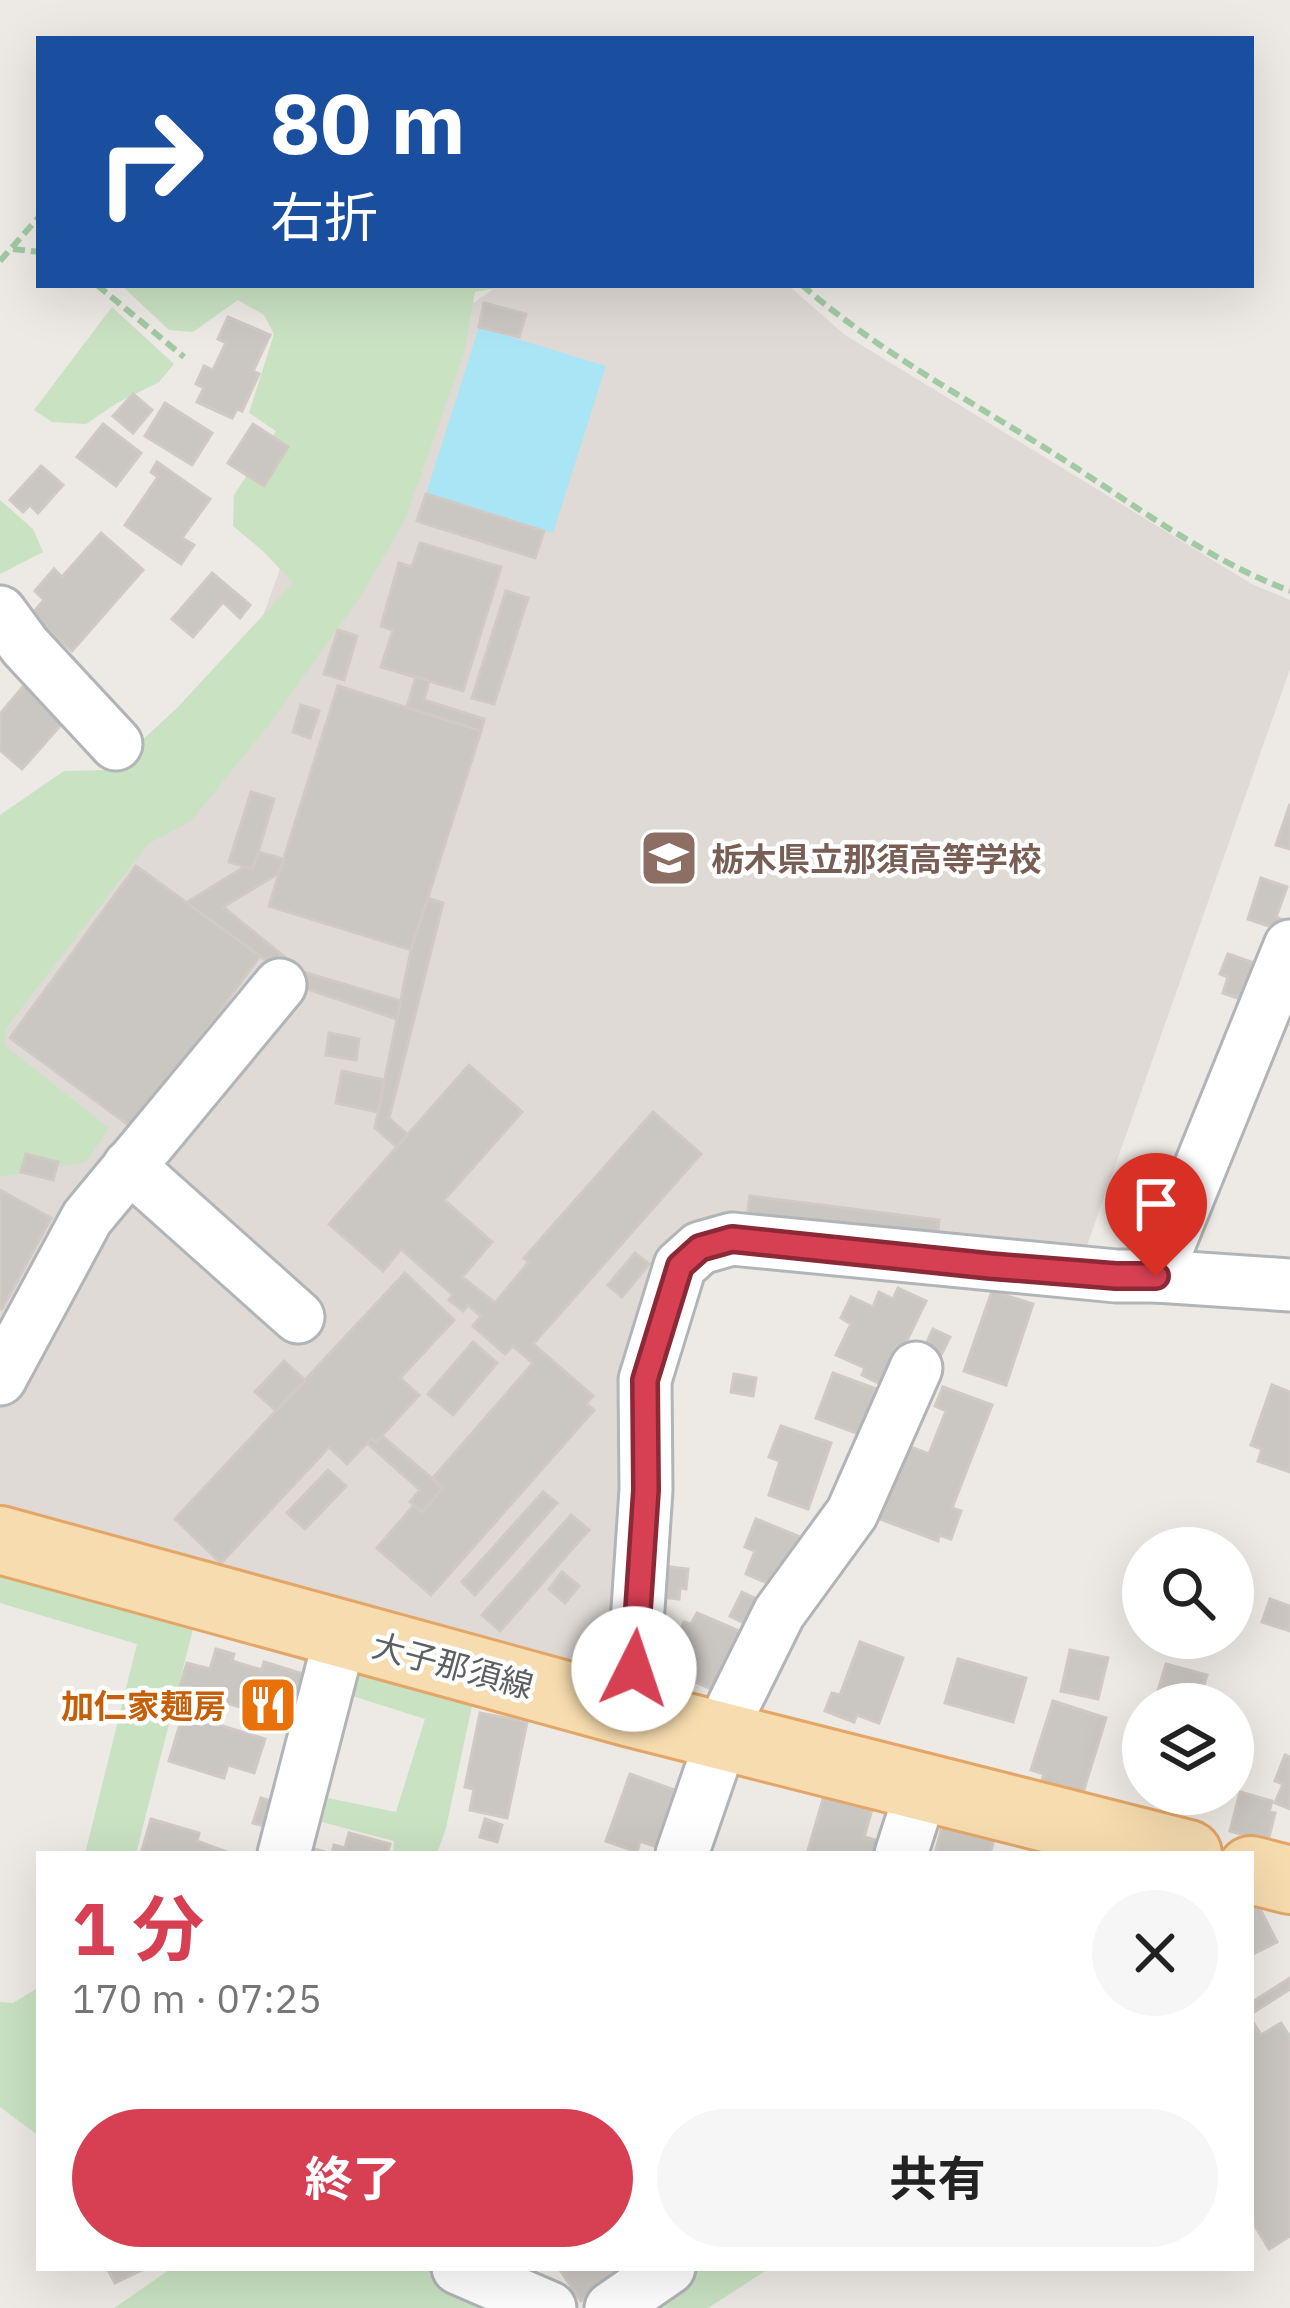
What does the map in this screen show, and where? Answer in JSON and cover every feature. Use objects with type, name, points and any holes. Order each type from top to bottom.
[{"type":"main road","name":"大子那須線","points":[[0,1540],[631,1713],[1176,1851]]},
{"type":"main road","points":[[1254,1871],[1290,1880]]},
{"type":"street","points":[[0,612],[25,646],[116,744]]},
{"type":"street","points":[[1156,1276],[1290,946]]},
{"type":"street","points":[[0,1379],[87,1218],[280,985]]},
{"type":"street","points":[[129,1166],[298,1317]]},
{"type":"street","points":[[631,1713],[646,1490],[645,1380],[680,1266],[700,1248],[732,1239],[990,1266],[1290,1285]]},
{"type":"street","points":[[683,1851],[733,1706],[779,1613],[852,1513],[916,1368]]},
{"type":"street","points":[[285,1851],[341,1634]]},
{"type":"street","points":[[902,1851],[923,1786]]},
{"type":"street","points":[[611,2308],[665,2271]]},
{"type":"street","points":[[482,2272],[550,2308]]},
{"type":"path","points":[[0,261],[36,220]]},
{"type":"path","points":[[11,248],[36,252]]},
{"type":"path","points":[[101,288],[184,357]]},
{"type":"path","points":[[806,288],[867,336],[1175,530],[1254,577],[1290,591]]},
{"type":"shaded area","name":"栃木県立那須高等学校","points":[[495,288],[791,288],[845,335],[1252,584],[1290,600],[1290,669],[1083,1257],[694,1227],[611,1674],[0,1509],[0,1008],[230,708],[343,394]]},
{"type":"green space","points":[[124,288],[497,288],[475,292],[464,353],[405,520],[360,597],[267,727],[191,821],[148,844],[7,1027],[4,1045],[109,1128],[86,1162],[0,1177],[0,815],[64,771],[110,770],[177,708],[293,583],[233,526],[234,495],[276,431],[249,413],[274,334],[264,315],[238,300],[193,332],[169,330]]},
{"type":"green space","points":[[112,307],[174,364],[159,382],[86,424],[52,422],[34,410]]},
{"type":"green space","points":[[0,500],[33,529],[43,552],[0,574]]},
{"type":"green space","points":[[0,1565],[195,1621],[137,1851],[86,1851],[137,1644],[0,1603]]},
{"type":"green space","points":[[349,1658],[474,1696],[438,1851],[393,1851],[394,1841],[322,1822],[328,1798],[396,1812],[425,1719],[337,1691]]},
{"type":"green space","points":[[36,1989],[36,2134],[0,2107],[0,2002],[13,2003]]},
{"type":"green space","points":[[168,2271],[437,2271],[528,2308],[114,2308]]},
{"type":"green space","points":[[677,2271],[765,2271],[708,2308],[620,2308]]},
{"type":"water","points":[[479,327],[606,366],[553,533],[426,494]]},
{"type":"building","points":[[484,303],[526,314],[519,337],[479,327]]},
{"type":"building","points":[[228,317],[270,335],[253,371],[259,374],[242,411],[237,409],[232,418],[197,402],[204,388],[196,384],[204,366],[213,370],[226,343],[218,339]]},
{"type":"building","points":[[133,394],[152,410],[133,433],[113,416]]},
{"type":"building","points":[[165,403],[212,433],[192,465],[145,436]]},
{"type":"building","points":[[103,424],[141,453],[116,486],[77,457]]},
{"type":"building","points":[[253,424],[288,447],[264,486],[228,463]]},
{"type":"building","points":[[157,462],[210,499],[182,538],[194,545],[181,564],[125,525],[158,477],[151,472]]},
{"type":"building","points":[[41,466],[63,485],[38,513],[30,505],[23,512],[10,500]]},
{"type":"building","points":[[426,494],[544,531],[535,558],[417,521]]},
{"type":"building","points":[[101,533],[143,570],[72,651],[31,615],[44,600],[35,591],[54,569],[62,577]]},
{"type":"building","points":[[420,543],[501,567],[463,691],[381,667],[393,630],[381,626],[399,563],[412,567]]},
{"type":"building","points":[[212,573],[250,605],[240,618],[223,602],[193,637],[172,619]]},
{"type":"building","points":[[506,591],[528,598],[494,704],[472,698]]},
{"type":"building","points":[[338,630],[357,636],[344,680],[324,674]]},
{"type":"building","points":[[416,677],[429,681],[424,700],[484,719],[481,731],[407,707]]},
{"type":"building","points":[[26,683],[67,718],[22,769],[0,750],[0,714]]},
{"type":"building","points":[[338,686],[481,731],[411,950],[269,906]]},
{"type":"building","points":[[301,705],[319,711],[310,738],[293,732]]},
{"type":"building","points":[[251,792],[274,799],[253,869],[229,862]]},
{"type":"building","points":[[1290,804],[1290,849],[1276,845]]},
{"type":"building","points":[[258,852],[284,859],[279,873],[223,907],[303,972],[401,1001],[397,1019],[295,985],[186,903],[244,867],[253,869]]},
{"type":"building","points":[[136,866],[260,956],[134,1129],[10,1038]]},
{"type":"building","points":[[1261,878],[1287,887],[1276,917],[1283,920],[1280,930],[1248,919]]},
{"type":"building","points":[[428,898],[443,903],[389,1118],[408,1135],[397,1147],[375,1128],[411,950]]},
{"type":"building","points":[[1228,954],[1260,965],[1252,1003],[1223,993],[1228,977],[1220,974]]},
{"type":"building","points":[[329,1033],[359,1039],[356,1060],[326,1055]]},
{"type":"building","points":[[469,1065],[522,1112],[444,1200],[492,1242],[462,1277],[495,1303],[529,1262],[524,1258],[653,1112],[701,1154],[533,1344],[593,1396],[586,1404],[594,1410],[431,1595],[377,1548],[414,1505],[422,1512],[443,1488],[432,1479],[533,1363],[513,1346],[505,1354],[473,1326],[481,1316],[468,1305],[463,1311],[449,1300],[453,1295],[401,1249],[383,1271],[329,1224]]},
{"type":"building","points":[[342,1071],[384,1080],[378,1112],[336,1103]]},
{"type":"building","points":[[26,1154],[58,1162],[53,1180],[21,1172]]},
{"type":"building","points":[[0,1190],[51,1218],[2,1309],[0,1308]]},
{"type":"building","points":[[750,1196],[939,1220],[937,1240],[747,1217]]},
{"type":"building","points":[[635,1253],[649,1264],[622,1297],[608,1285]]},
{"type":"building","points":[[405,1273],[454,1320],[400,1378],[419,1395],[376,1442],[371,1439],[347,1464],[329,1447],[221,1563],[175,1519]]},
{"type":"building","points":[[898,1288],[926,1301],[885,1386],[862,1375],[865,1368],[836,1355],[851,1324],[841,1318],[851,1297],[873,1307],[879,1292],[893,1299]]},
{"type":"building","points":[[992,1291],[1033,1304],[1006,1385],[964,1371]]},
{"type":"building","points":[[933,1329],[950,1337],[937,1363],[921,1355]]},
{"type":"building","points":[[473,1342],[497,1363],[453,1415],[428,1394]]},
{"type":"building","points":[[284,1361],[305,1380],[276,1411],[255,1392]]},
{"type":"building","points":[[833,1373],[876,1389],[859,1434],[816,1418]]},
{"type":"building","points":[[734,1374],[756,1378],[753,1396],[731,1392]]},
{"type":"building","points":[[1272,1385],[1290,1392],[1290,1472],[1258,1461],[1262,1449],[1251,1445]]},
{"type":"building","points":[[943,1387],[992,1405],[952,1508],[961,1511],[951,1539],[939,1535],[938,1541],[880,1519],[908,1446],[929,1454],[946,1411],[935,1406]]},
{"type":"building","points":[[781,1426],[831,1443],[808,1509],[769,1495],[780,1461],[769,1457]]},
{"type":"building","points":[[382,1436],[443,1488],[422,1512],[410,1502],[420,1490],[367,1443]]},
{"type":"building","points":[[328,1470],[346,1486],[305,1529],[287,1513]]},
{"type":"building","points":[[543,1492],[557,1503],[475,1595],[462,1582]]},
{"type":"building","points":[[571,1515],[589,1530],[500,1631],[482,1615]]},
{"type":"building","points":[[756,1519],[798,1536],[777,1587],[746,1574],[755,1551],[745,1547]]},
{"type":"building","points":[[662,1566],[688,1569],[686,1589],[680,1588],[679,1599],[659,1597]]},
{"type":"building","points":[[562,1572],[579,1586],[565,1603],[549,1589]]},
{"type":"building","points":[[742,1592],[769,1605],[756,1629],[730,1616]]},
{"type":"building","points":[[1270,1599],[1290,1606],[1290,1631],[1262,1622]]},
{"type":"building","points":[[697,1613],[751,1636],[725,1695],[677,1674],[685,1657],[670,1651],[684,1622],[691,1624]]},
{"type":"building","points":[[860,1642],[903,1658],[879,1723],[857,1715],[854,1722],[825,1711],[832,1693],[840,1695]]},
{"type":"building","name":"加仁家麺房","points":[[216,1649],[234,1654],[232,1661],[262,1670],[264,1662],[313,1677],[295,1734],[281,1730],[284,1720],[179,1689],[187,1663],[210,1669]]},
{"type":"building","points":[[1070,1650],[1108,1658],[1098,1699],[1061,1691]]},
{"type":"building","points":[[958,1659],[1026,1678],[1013,1722],[945,1703]]},
{"type":"building","points":[[1166,1664],[1207,1675],[1205,1683],[1160,1683]]},
{"type":"building","points":[[1053,1701],[1106,1718],[1081,1799],[1040,1786],[1044,1774],[1031,1770]]},
{"type":"building","points":[[480,1713],[527,1722],[507,1818],[470,1810],[474,1789],[465,1787]]},
{"type":"building","points":[[183,1714],[265,1739],[254,1773],[228,1765],[224,1778],[169,1761]]},
{"type":"building","points":[[1285,1755],[1290,1757],[1290,1809],[1275,1803],[1283,1784],[1275,1781]]},
{"type":"building","points":[[630,1774],[677,1791],[657,1847],[640,1841],[634,1851],[606,1841]]},
{"type":"building","points":[[825,1792],[873,1806],[864,1837],[887,1843],[885,1851],[808,1851]]},
{"type":"building","points":[[1254,1796],[1272,1801],[1269,1812],[1275,1813],[1268,1841],[1230,1831],[1234,1815],[1254,1815]]},
{"type":"building","points":[[261,1798],[280,1804],[272,1828],[253,1823]]},
{"type":"building","points":[[151,1819],[199,1833],[197,1841],[224,1851],[142,1851]]},
{"type":"building","points":[[485,1819],[502,1825],[497,1842],[480,1837]]},
{"type":"building","points":[[944,1819],[996,1831],[991,1851],[936,1851]]},
{"type":"building","points":[[349,1833],[390,1844],[388,1851],[333,1851],[334,1845],[345,1848]]},
{"type":"building","points":[[1257,1903],[1277,1942],[1254,1954]]},
{"type":"building","points":[[1290,1978],[1290,1989],[1254,2012],[1254,2001]]},
{"type":"building","points":[[1281,2023],[1290,2037],[1290,2236],[1269,2249],[1254,2224],[1254,2024],[1261,2035]]},
{"type":"building","points":[[109,2271],[140,2271],[115,2283]]},
{"type":"building","points":[[561,2271],[626,2271],[581,2301]]},
{"type":"place","name":"栃木県立那須高等学校","points":[[669,858]]},
{"type":"place","name":"加仁家麺房","points":[[268,1705]]},
{"type":"route","points":[[634,1669],[646,1490],[645,1380],[680,1266],[700,1248],[732,1239],[990,1266],[1156,1276]]}]
